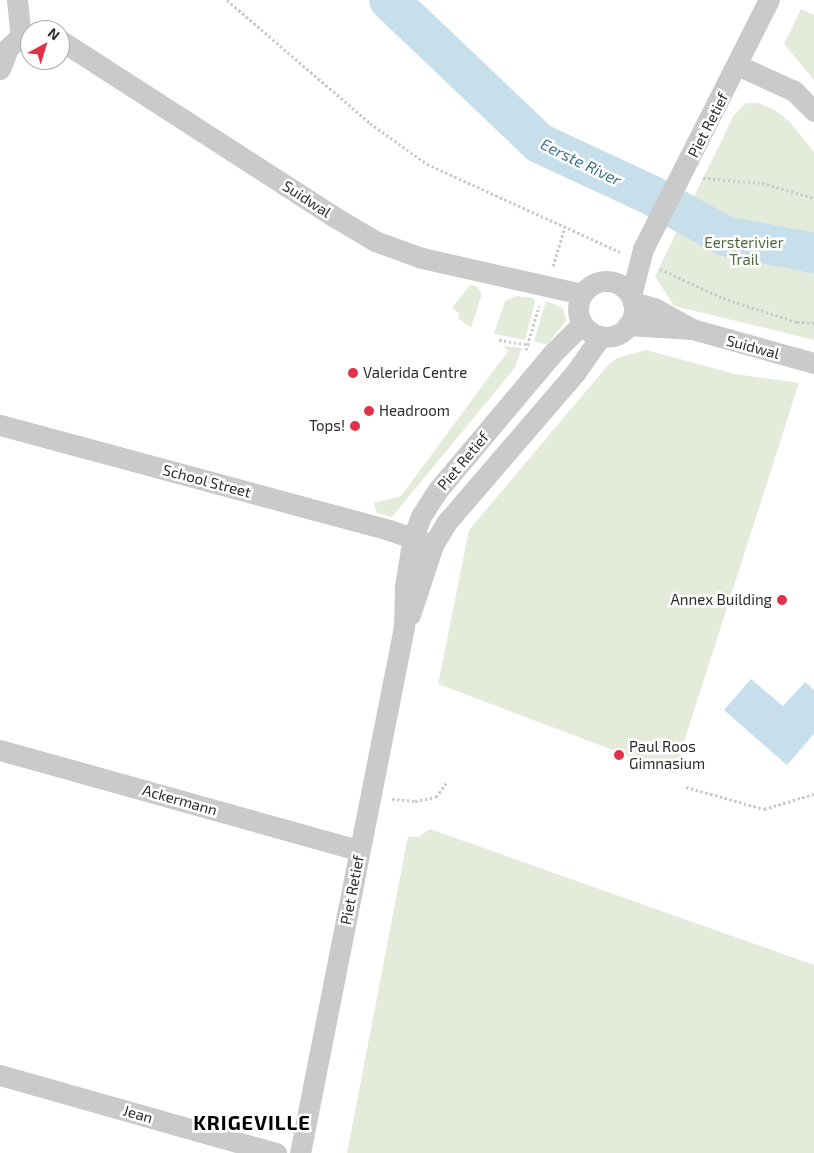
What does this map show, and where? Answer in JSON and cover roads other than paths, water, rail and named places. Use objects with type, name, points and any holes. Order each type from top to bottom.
[{"type":"street","points":[[0,69],[15,41],[17,0]]},
{"type":"street","name":"Piet Retief","points":[[609,281],[639,256],[688,178],[737,66],[769,0]]},
{"type":"street","name":"Suidwal","points":[[70,46],[332,216],[375,240],[422,258],[582,294]]},
{"type":"street","points":[[737,66],[794,91],[814,110]]},
{"type":"street","name":"Piet Retief","points":[[632,299],[639,256]]},
{"type":"street","points":[[609,281],[625,289],[632,299],[628,325],[617,334],[601,336],[582,324],[578,308],[582,294],[599,282],[609,281]]},
{"type":"street","name":"Suidwal","points":[[632,299],[654,308],[692,329]]},
{"type":"street","name":"Piet Retief","points":[[300,1153],[404,627],[405,586],[413,537],[424,510],[437,492],[552,354],[582,324]]},
{"type":"street","name":"Suidwal","points":[[628,325],[692,329],[814,363]]},
{"type":"street","name":"Piet Retief","points":[[404,627],[416,601],[433,545],[446,523],[575,374],[601,336]]},
{"type":"street","name":"School Street","points":[[0,425],[363,523],[413,537],[433,545]]},
{"type":"street","name":"Ackermann","points":[[0,750],[359,850]]},
{"type":"street","name":"Jean","points":[[0,1075],[276,1153]]},
{"type":"water","points":[[751,679],[783,706],[805,682],[814,690],[814,734],[787,765],[724,710]]},
{"type":"waterway","name":"Eerste River","points":[[389,0],[539,143],[651,195],[725,236],[814,253]]},
{"type":"place","name":"Valerida Centre","points":[[353,373]]},
{"type":"place","name":"Headroom","points":[[369,411]]},
{"type":"place","name":"Tops!","points":[[355,426]]},
{"type":"place","name":"Annex Building","points":[[782,600]]},
{"type":"place","name":"Paul Roos Gimnasium","points":[[619,755]]},
{"type":"district","name":"KRIGEVILLE","points":[[252,1122]]},
{"type":"park label","name":"Eersterivier Trail","points":[[744,250]]}]
